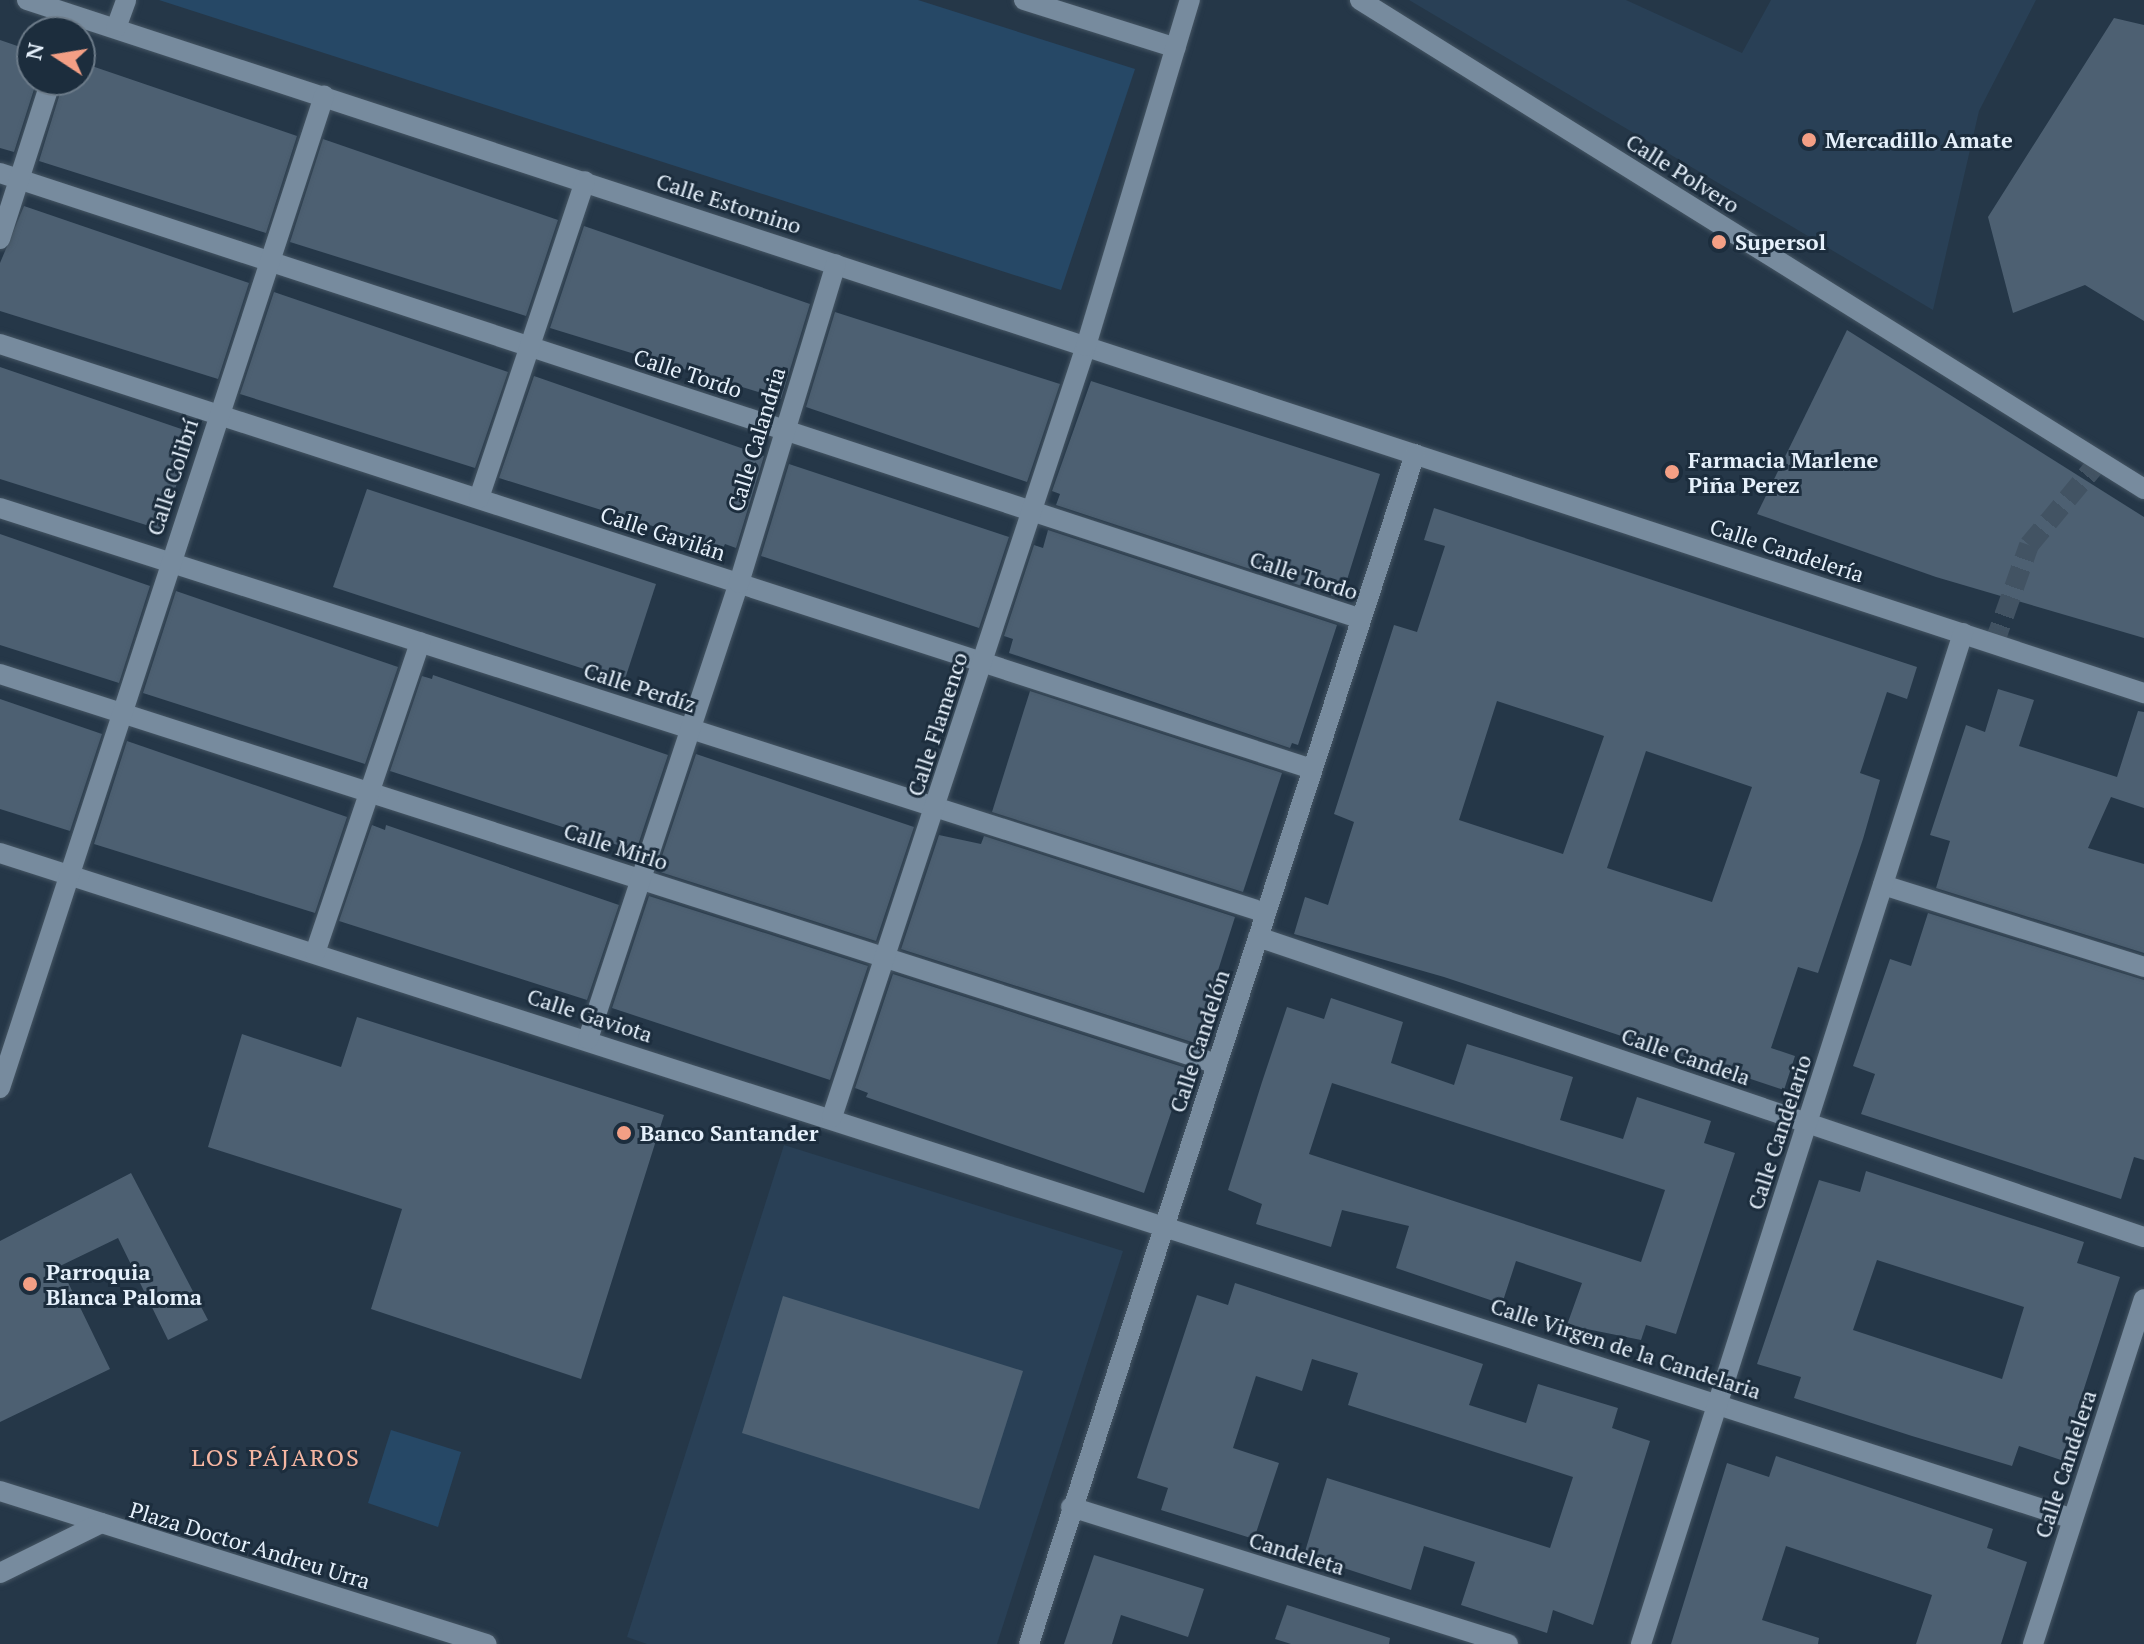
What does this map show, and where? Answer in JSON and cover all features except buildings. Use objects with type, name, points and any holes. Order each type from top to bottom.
[{"type":"street","name":"Calle Estornino","points":[[27,0],[58,16]]},
{"type":"street","points":[[116,28],[126,0]]},
{"type":"street","points":[[1024,0],[1176,48]]},
{"type":"street","name":"Calle Flamenco","points":[[832,1117],[1086,346],[1190,0]]},
{"type":"street","name":"Calle Polvero","points":[[1360,0],[2144,489]]},
{"type":"street","name":"Calle Estornino","points":[[96,25],[116,28],[1415,454]]},
{"type":"street","points":[[0,239],[10,176],[44,96]]},
{"type":"street","name":"Calle Colibrí","points":[[0,1088],[67,874],[324,96]]},
{"type":"street","name":"Calle Tordo","points":[[10,176],[1361,619]]},
{"type":"street","points":[[479,498],[585,181]]},
{"type":"street","name":"Calle Calandria","points":[[588,1039],[687,728],[739,583],[783,429],[836,264]]},
{"type":"street","name":"Calle Gavilán","points":[[0,344],[1312,769]]},
{"type":"street","name":"Calle Candelón","points":[[1029,1644],[1415,454]]},
{"type":"street","name":"Calle Candelería","points":[[1415,454],[2144,693]]},
{"type":"street","name":"Calle Perdíz","points":[[0,508],[1266,913]]},
{"type":"street","name":"Calle Candelario","points":[[1641,1644],[1963,633]]},
{"type":"street","points":[[315,953],[420,642]]},
{"type":"street","name":"Calle Mirlo","points":[[0,674],[1217,1064]]},
{"type":"street","name":"Calle Gaviota","points":[[0,853],[1165,1223]]},
{"type":"street","points":[[1883,885],[2144,967]]},
{"type":"street","name":"Calle Candela","points":[[1258,937],[2144,1237]]},
{"type":"street","name":"Calle Virgen de la Candelaria","points":[[1165,1223],[2073,1519]]},
{"type":"street","name":"Calle Candelera","points":[[2033,1644],[2144,1299]]},
{"type":"street","name":"Plaza Doctor Andreu Urra","points":[[0,1491],[486,1644]]},
{"type":"street","name":"Candeleta","points":[[1071,1507],[1508,1644]]},
{"type":"street","points":[[0,1573],[101,1523]]},
{"type":"shaded area","points":[[159,0],[918,0],[1135,69],[1061,290]]},
{"type":"shaded area","name":"Mercadillo Amate","points":[[1409,0],[1626,0],[1742,53],[1771,0],[2036,0],[1979,111],[1933,310]]},
{"type":"shaded area","points":[[784,1145],[1123,1251],[997,1644],[647,1644],[627,1637]]},
{"type":"shaded area","points":[[391,1430],[461,1452],[438,1527],[368,1503]]},
{"type":"tunnel","points":[[1994,644],[2029,545],[2099,461]]},
{"type":"place","name":"Mercadillo Amate","points":[[1809,140]]},
{"type":"place","name":"Supersol","points":[[1719,242]]},
{"type":"place","name":"Farmacia Marlene Piña Perez","points":[[1672,472]]},
{"type":"place","name":"Banco Santander","points":[[624,1133]]},
{"type":"place","name":"Parroquia Blanca Paloma","points":[[30,1284]]},
{"type":"district","name":"LOS PÁJAROS","points":[[276,1458]]}]
